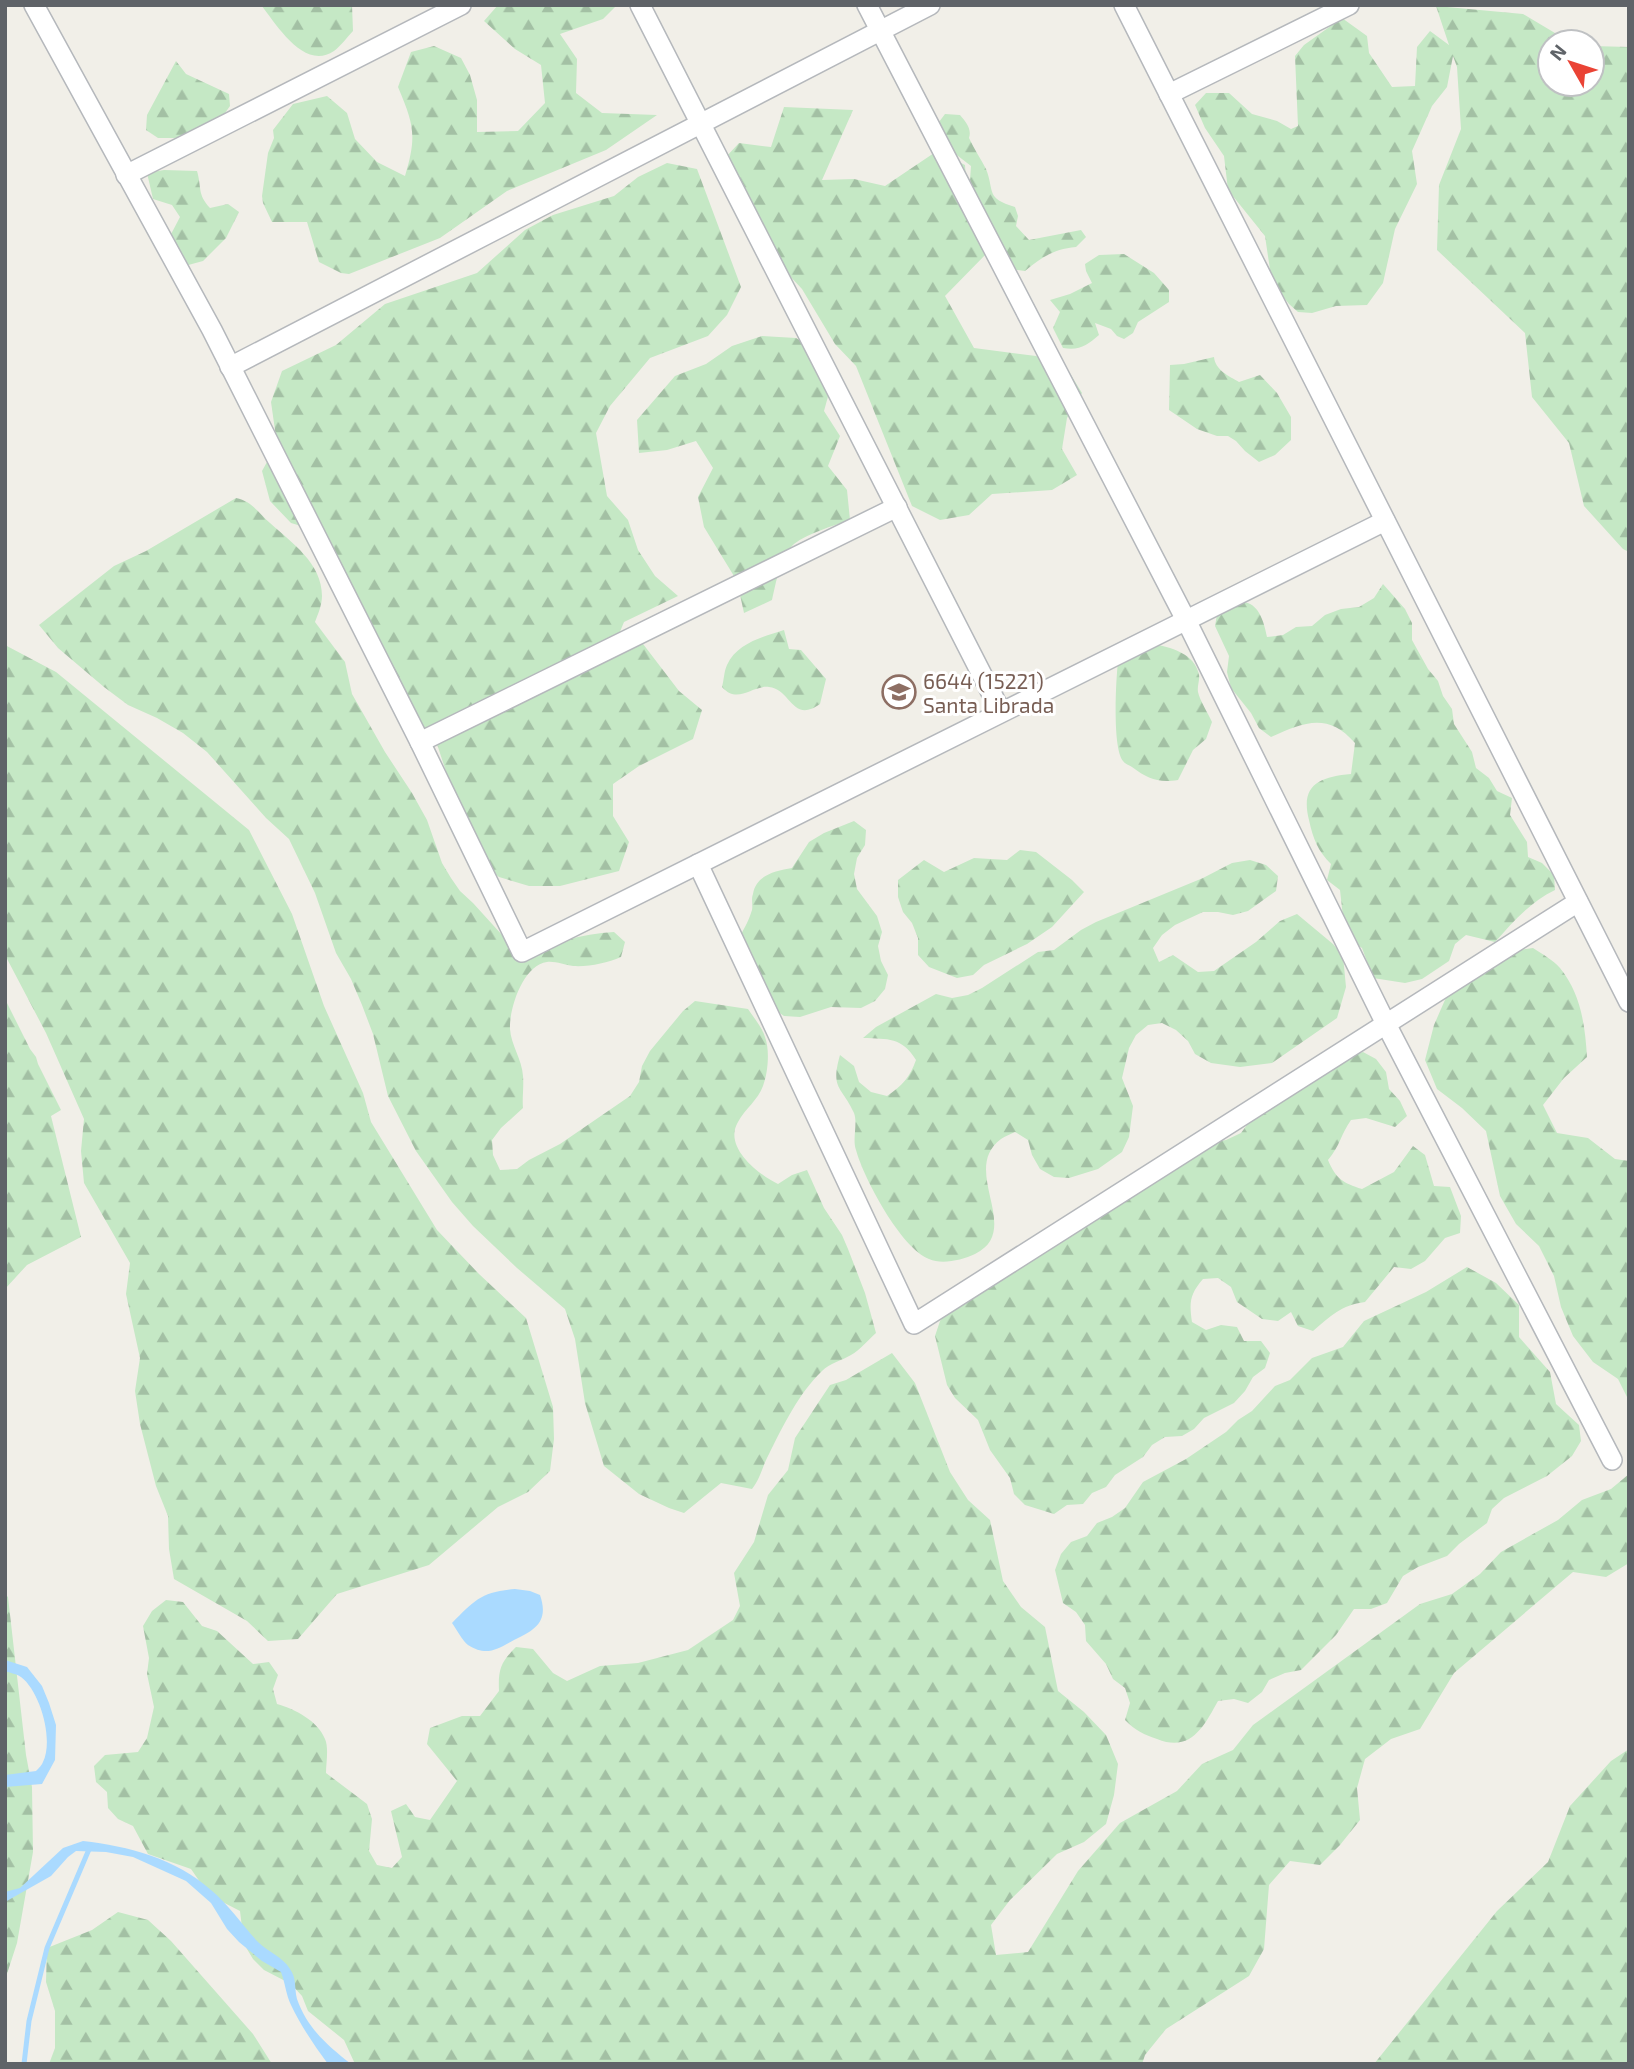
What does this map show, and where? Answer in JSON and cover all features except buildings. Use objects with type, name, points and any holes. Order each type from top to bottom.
[{"type":"street","points":[[34,5],[230,367],[420,742],[522,952],[1385,520]]},
{"type":"street","points":[[126,175],[461,5]]},
{"type":"street","points":[[640,5],[1002,712]]},
{"type":"street","points":[[867,5],[1186,620],[1386,1024],[1612,1460]]},
{"type":"street","points":[[230,367],[930,5]]},
{"type":"street","points":[[1124,5],[1629,1002]]},
{"type":"street","points":[[1169,94],[1349,5]]},
{"type":"street","points":[[420,742],[897,507]]},
{"type":"street","points":[[698,864],[914,1324],[1578,902]]},
{"type":"green space","points":[[261,5],[352,5],[353,31],[334,51],[323,56],[312,55],[292,43]]},
{"type":"green space","points":[[498,5],[617,5],[603,19],[560,34],[577,59],[576,93],[602,113],[657,115],[606,150],[507,191],[440,238],[349,274],[319,262],[307,222],[272,222],[262,196],[268,153],[274,138],[273,130],[293,104],[327,96],[347,113],[355,139],[377,162],[405,176],[412,131],[408,111],[398,87],[411,52],[434,46],[461,58],[470,75],[477,100],[477,132],[518,131],[545,103],[541,65],[515,49],[484,21]]},
{"type":"green space","points":[[1436,6],[1523,14],[1546,28],[1536,28],[1536,98],[1606,98],[1606,46],[1629,47],[1629,552],[1623,549],[1584,506],[1569,443],[1532,397],[1525,333],[1437,250],[1439,185],[1461,129],[1457,67],[1453,56],[1447,87],[1432,106],[1412,151],[1417,184],[1395,229],[1383,283],[1367,305],[1336,306],[1312,313],[1298,312],[1289,304],[1272,283],[1265,236],[1228,190],[1224,156],[1205,128],[1195,105],[1206,93],[1229,93],[1252,114],[1277,121],[1291,129],[1298,126],[1295,56],[1304,45],[1342,18],[1367,36],[1369,53],[1392,87],[1415,86],[1417,47],[1430,31],[1449,45]]},
{"type":"green space","points":[[176,61],[186,74],[229,94],[230,106],[215,127],[175,138],[158,138],[146,130],[147,115]]},
{"type":"green space","points":[[784,107],[853,110],[822,180],[854,179],[885,186],[937,151],[965,165],[967,196],[987,253],[945,296],[974,348],[1036,356],[1066,367],[1082,393],[1067,418],[1062,449],[1077,475],[1052,490],[992,494],[969,515],[940,520],[912,506],[856,366],[835,344],[802,289],[760,244],[725,158],[739,143],[771,147]]},
{"type":"green space","points":[[945,114],[960,115],[966,123],[970,132],[969,138],[986,169],[995,197],[1015,207],[1018,216],[1016,226],[1029,240],[1081,230],[1086,237],[1076,247],[1049,254],[1025,271],[1010,269],[970,180],[971,166],[949,149],[939,122]]},
{"type":"green space","points":[[667,163],[697,169],[741,287],[727,315],[708,336],[650,358],[610,406],[596,433],[607,496],[628,520],[638,550],[655,576],[678,596],[624,622],[612,651],[640,640],[679,691],[702,710],[693,739],[639,766],[613,784],[613,816],[629,842],[619,871],[560,886],[529,886],[499,877],[474,857],[436,741],[395,696],[338,587],[338,556],[321,532],[291,523],[270,501],[262,471],[277,444],[271,402],[282,371],[336,345],[385,304],[477,273],[525,230],[553,215],[614,196],[638,177]]},
{"type":"green space","points":[[164,170],[197,171],[201,195],[210,208],[228,204],[239,212],[226,238],[203,261],[181,267],[169,238],[180,217],[172,205],[153,199],[147,173]]},
{"type":"green space","points":[[1124,254],[1154,273],[1169,290],[1169,302],[1138,322],[1133,333],[1124,339],[1111,329],[1095,323],[1099,335],[1095,339],[1079,348],[1063,348],[1053,328],[1060,312],[1050,300],[1092,283],[1085,264],[1099,255]]},
{"type":"green space","points":[[762,336],[796,338],[822,353],[832,382],[824,411],[840,436],[828,466],[847,490],[850,520],[813,533],[794,544],[782,563],[772,600],[744,613],[737,581],[704,527],[698,497],[713,468],[696,441],[667,450],[639,453],[637,420],[675,376],[706,364],[732,346]]},
{"type":"green space","points":[[1214,357],[1220,369],[1239,382],[1260,375],[1277,393],[1291,417],[1291,440],[1275,455],[1259,462],[1228,436],[1217,436],[1197,429],[1169,410],[1170,365]]},
{"type":"green space","points":[[236,498],[251,505],[296,546],[317,573],[322,596],[315,622],[345,662],[352,694],[427,820],[442,863],[460,891],[521,956],[566,940],[602,933],[614,932],[625,942],[621,957],[616,959],[579,966],[547,962],[538,965],[524,979],[510,1021],[512,1041],[522,1070],[523,1108],[492,1140],[493,1155],[500,1170],[517,1169],[560,1144],[630,1096],[639,1082],[642,1066],[650,1051],[683,1011],[695,1001],[748,1009],[762,1030],[768,1055],[765,1081],[758,1096],[738,1122],[735,1141],[753,1167],[778,1184],[807,1170],[824,1208],[848,1249],[865,1293],[876,1333],[854,1353],[825,1368],[806,1389],[786,1421],[752,1489],[721,1483],[684,1513],[639,1494],[604,1466],[585,1403],[575,1339],[565,1309],[473,1226],[452,1202],[416,1151],[388,1096],[373,1034],[362,1005],[336,953],[315,893],[289,839],[266,818],[207,752],[183,733],[128,705],[104,687],[58,648],[39,625],[114,566],[146,551]]},
{"type":"green space","points":[[1383,584],[1405,609],[1412,623],[1412,640],[1452,709],[1454,724],[1472,752],[1476,768],[1489,778],[1497,791],[1512,798],[1510,815],[1527,842],[1528,857],[1542,863],[1554,875],[1555,890],[1530,906],[1495,942],[1466,935],[1455,944],[1449,961],[1422,979],[1405,983],[1373,978],[1362,948],[1350,940],[1344,926],[1340,890],[1327,880],[1331,864],[1317,844],[1309,820],[1307,798],[1310,791],[1321,781],[1351,774],[1355,743],[1345,733],[1325,724],[1305,724],[1271,737],[1259,728],[1231,688],[1227,672],[1229,656],[1215,626],[1218,609],[1229,604],[1246,602],[1257,610],[1267,637],[1283,635],[1296,627],[1312,626],[1325,615],[1341,609],[1359,607],[1374,598]]},
{"type":"green space","points":[[784,630],[789,649],[801,650],[826,679],[820,704],[803,710],[792,704],[782,693],[769,687],[734,694],[722,687],[727,665],[737,651],[751,642]]},
{"type":"green space","points":[[1152,644],[1181,652],[1197,667],[1199,696],[1212,722],[1206,739],[1193,750],[1178,780],[1165,781],[1143,775],[1123,761],[1117,742],[1118,661]]},
{"type":"green space","points":[[5,645],[56,672],[249,830],[292,914],[324,1006],[363,1093],[371,1122],[437,1230],[526,1318],[553,1407],[554,1439],[550,1471],[528,1492],[498,1507],[429,1565],[337,1594],[298,1639],[268,1641],[247,1621],[174,1579],[169,1549],[168,1516],[156,1486],[140,1424],[135,1391],[140,1358],[126,1294],[130,1263],[84,1183],[81,1151],[84,1119],[46,1033],[5,955]]},
{"type":"green space","points":[[854,821],[866,830],[865,845],[857,858],[854,874],[857,889],[877,916],[882,932],[878,946],[888,975],[885,989],[875,1001],[861,1008],[831,1007],[800,1017],[784,1016],[771,1007],[740,936],[752,910],[755,888],[767,875],[792,868],[809,842]]},
{"type":"green space","points":[[1020,850],[1036,852],[1084,892],[1052,927],[1027,944],[984,965],[973,975],[957,978],[929,967],[918,955],[918,938],[898,897],[898,880],[924,860],[944,872],[974,858],[1007,860]]},
{"type":"green space","points":[[1250,860],[1266,865],[1278,876],[1276,891],[1248,911],[1233,915],[1203,912],[1175,925],[1162,935],[1153,948],[1159,962],[1173,955],[1198,972],[1214,971],[1256,942],[1280,921],[1297,914],[1333,944],[1343,956],[1346,987],[1337,1018],[1272,1063],[1240,1067],[1211,1063],[1195,1054],[1188,1041],[1176,1030],[1162,1023],[1148,1025],[1136,1035],[1129,1048],[1122,1078],[1133,1106],[1129,1137],[1122,1152],[1098,1169],[1069,1178],[1054,1177],[1040,1169],[1028,1140],[1015,1132],[1006,1136],[990,1152],[986,1167],[994,1215],[994,1230],[988,1243],[975,1254],[952,1261],[934,1261],[918,1252],[885,1211],[860,1163],[855,1146],[854,1113],[837,1082],[840,1055],[854,1066],[859,1082],[871,1092],[887,1096],[905,1081],[916,1060],[900,1043],[887,1039],[863,1038],[876,1027],[936,994],[952,998],[968,995],[1038,952],[1054,950],[1096,922],[1203,878],[1232,863]]},
{"type":"green space","points":[[1533,948],[1557,965],[1573,988],[1583,1022],[1587,1057],[1564,1078],[1543,1105],[1557,1133],[1588,1138],[1615,1159],[1629,1161],[1629,1401],[1618,1379],[1593,1362],[1573,1336],[1561,1307],[1554,1276],[1539,1246],[1516,1224],[1500,1196],[1486,1131],[1437,1089],[1425,1060],[1434,1025],[1448,993],[1500,953]]},
{"type":"green space","points":[[5,999],[61,1110],[51,1116],[81,1237],[27,1265],[5,1289]]},
{"type":"green space","points":[[1363,1052],[1376,1059],[1386,1072],[1389,1089],[1400,1101],[1407,1116],[1395,1127],[1366,1118],[1351,1120],[1328,1160],[1334,1172],[1350,1185],[1362,1189],[1394,1172],[1413,1146],[1425,1155],[1434,1186],[1450,1187],[1461,1216],[1460,1233],[1445,1238],[1425,1261],[1411,1269],[1394,1267],[1365,1302],[1343,1309],[1313,1331],[1298,1326],[1291,1312],[1278,1321],[1262,1319],[1237,1302],[1231,1287],[1218,1278],[1203,1279],[1195,1289],[1192,1299],[1192,1322],[1206,1330],[1221,1325],[1237,1327],[1244,1341],[1261,1341],[1270,1353],[1265,1368],[1253,1377],[1234,1403],[1204,1418],[1194,1429],[1182,1436],[1165,1437],[1152,1445],[1143,1457],[1115,1475],[1106,1487],[1092,1493],[1083,1504],[1067,1505],[1054,1514],[1025,1505],[1014,1494],[1010,1478],[990,1450],[978,1420],[955,1398],[947,1385],[935,1336],[940,1321],[950,1307],[1193,1146],[1226,1140],[1241,1133],[1260,1107],[1272,1096],[1304,1089],[1331,1063]]},
{"type":"green space","points":[[1467,1267],[1496,1283],[1519,1305],[1519,1337],[1550,1372],[1556,1404],[1579,1425],[1581,1441],[1572,1456],[1547,1476],[1504,1498],[1492,1509],[1487,1523],[1447,1556],[1403,1576],[1387,1603],[1371,1609],[1354,1609],[1336,1635],[1301,1670],[1269,1680],[1262,1692],[1248,1703],[1234,1699],[1218,1701],[1202,1728],[1188,1740],[1169,1742],[1136,1730],[1125,1720],[1130,1703],[1125,1688],[1113,1679],[1106,1664],[1086,1641],[1085,1625],[1076,1612],[1063,1603],[1055,1570],[1061,1554],[1071,1542],[1087,1536],[1097,1523],[1125,1508],[1143,1482],[1186,1459],[1226,1432],[1252,1411],[1275,1386],[1290,1380],[1312,1358],[1343,1347],[1364,1321],[1426,1292]]},
{"type":"green space","points":[[892,1353],[915,1383],[950,1472],[968,1500],[990,1520],[1003,1581],[1021,1607],[1045,1627],[1058,1691],[1106,1735],[1118,1764],[1114,1795],[1106,1824],[1084,1842],[1057,1854],[1010,1900],[991,1925],[996,1955],[1028,1952],[1078,1871],[1120,1823],[1177,1791],[1202,1764],[1233,1750],[1253,1725],[1420,1604],[1452,1594],[1480,1574],[1501,1552],[1558,1520],[1582,1500],[1611,1489],[1629,1474],[1629,1563],[1606,1577],[1573,1572],[1454,1673],[1420,1729],[1391,1739],[1365,1759],[1357,1788],[1360,1820],[1320,1865],[1290,1861],[1269,1885],[1264,1949],[1249,1976],[1166,2029],[1145,2055],[1142,2064],[355,2064],[344,2040],[308,2011],[302,1996],[291,1984],[264,1970],[253,1959],[244,1944],[240,1911],[209,1895],[191,1869],[148,1854],[133,1826],[118,1819],[108,1808],[107,1792],[96,1782],[94,1766],[105,1755],[138,1752],[147,1738],[154,1707],[147,1674],[149,1658],[143,1626],[152,1611],[166,1600],[183,1602],[202,1626],[217,1631],[253,1664],[269,1662],[278,1675],[273,1689],[277,1704],[305,1717],[322,1733],[327,1747],[326,1773],[367,1804],[372,1819],[369,1851],[377,1865],[392,1868],[402,1857],[391,1811],[406,1804],[415,1817],[430,1820],[457,1781],[427,1744],[430,1728],[462,1716],[480,1716],[499,1691],[502,1666],[516,1647],[533,1649],[553,1673],[567,1681],[600,1666],[638,1663],[688,1650],[733,1620],[740,1606],[734,1573],[754,1542],[768,1495],[788,1470],[795,1438],[830,1385],[846,1380]]},
{"type":"green space","points":[[5,1594],[8,1597],[32,1787],[33,1852],[17,1943],[5,1980]]},
{"type":"green space","points":[[1629,1749],[1629,2064],[1374,2064],[1497,1911],[1548,1862],[1570,1806],[1611,1761]]},
{"type":"green space","points":[[118,1912],[148,1920],[171,1941],[253,2034],[272,2064],[49,2064],[55,2048],[55,2011],[46,1982],[47,1948],[92,1930]]},
{"type":"water","points":[[515,1589],[540,1595],[543,1612],[539,1624],[529,1632],[492,1650],[481,1651],[468,1645],[452,1623],[479,1598],[494,1592]]},
{"type":"water","points":[[5,1660],[27,1667],[42,1686],[56,1725],[55,1760],[42,1784],[5,1787],[5,1775],[36,1771],[39,1768],[46,1753],[47,1741],[43,1717],[34,1693],[21,1677],[5,1671]]},
{"type":"water","points":[[83,1841],[117,1846],[151,1856],[198,1879],[230,1909],[258,1942],[287,1965],[294,1976],[297,1999],[306,2019],[326,2043],[351,2064],[328,2064],[295,2013],[281,1972],[239,1942],[227,1929],[211,1903],[186,1881],[133,1857],[106,1852],[76,1851],[51,1876],[5,1902],[5,1892],[20,1888],[63,1848]]},
{"type":"waterway","points":[[24,2064],[29,2021],[47,1948],[90,1847]]},
{"type":"place","name":"6644 (15221) Santa Librada","points":[[899,692]]}]
